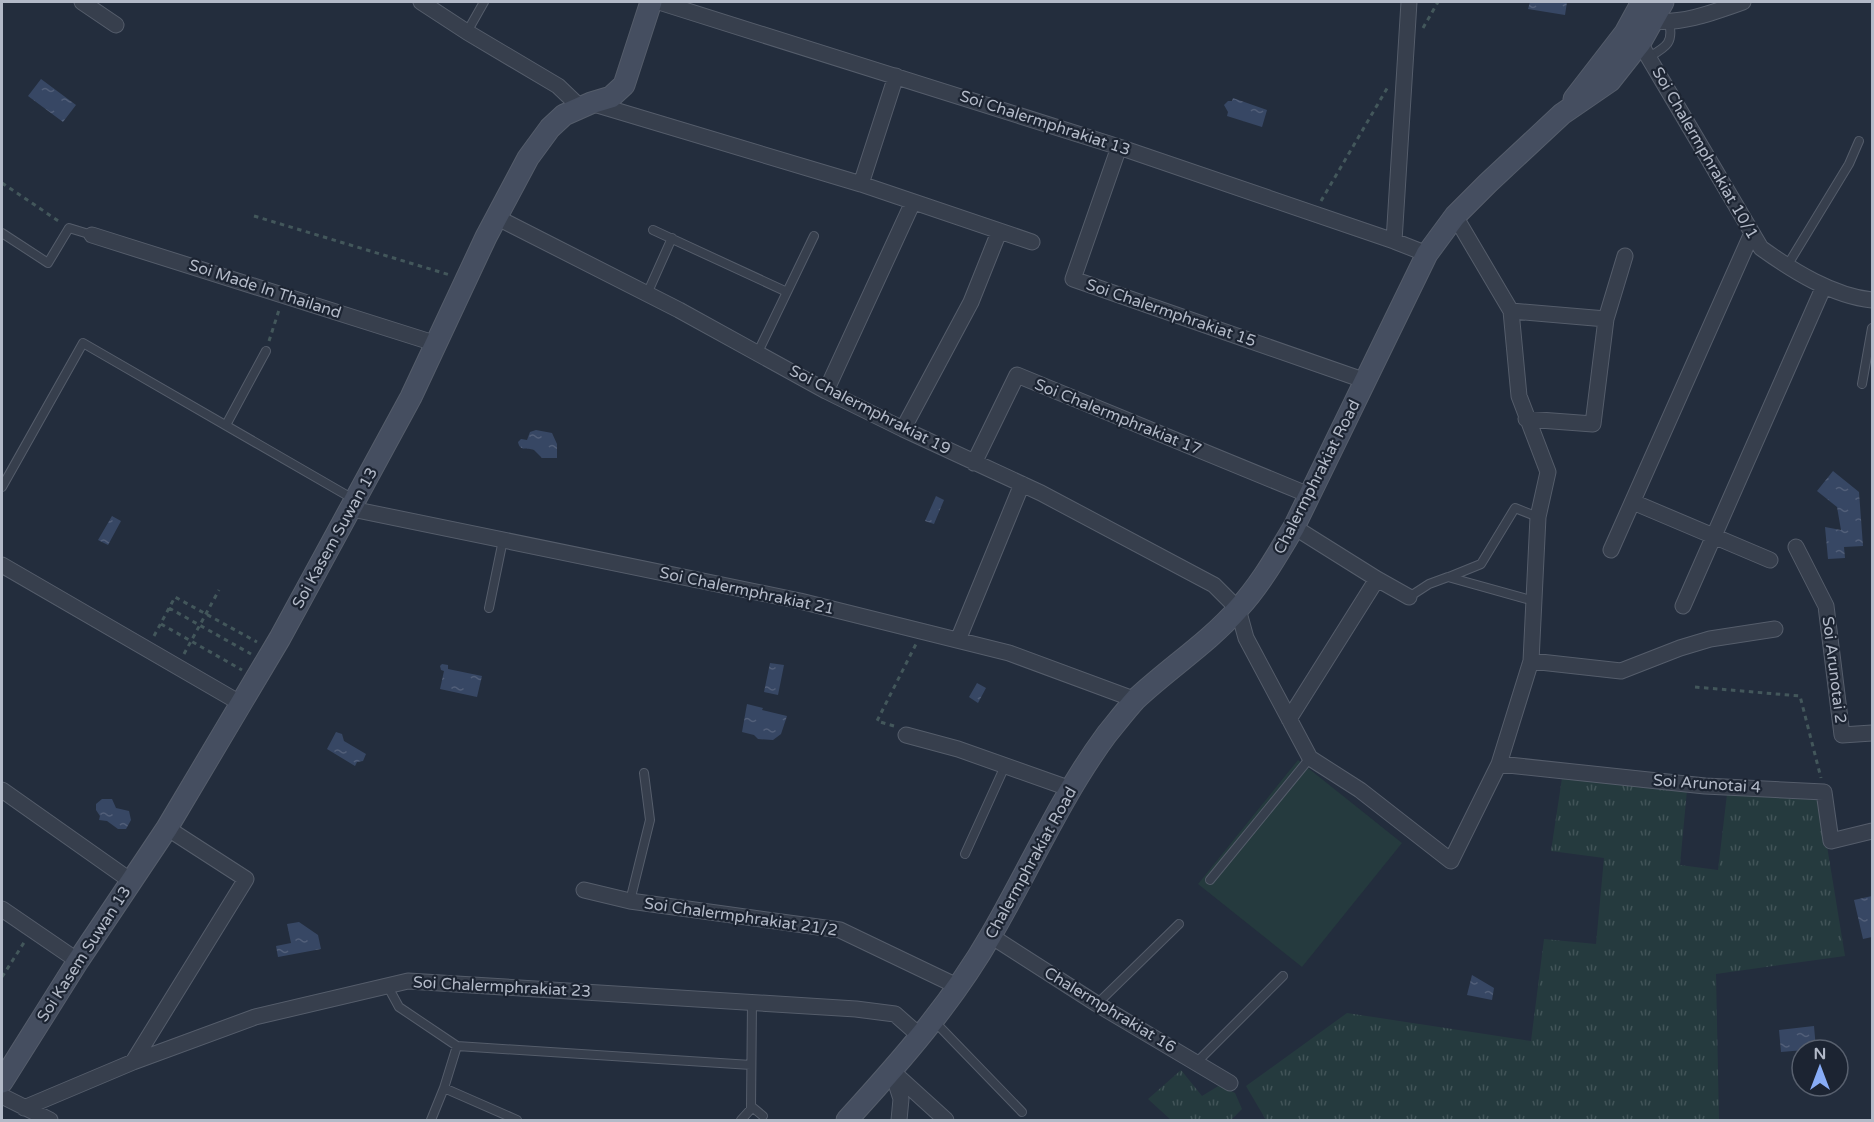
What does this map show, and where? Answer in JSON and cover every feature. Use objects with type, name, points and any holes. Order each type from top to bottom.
[{"type":"main road","name":"Soi Kasem Suwan 13","points":[[2,1083],[78,961],[167,828],[280,638],[411,397],[496,217],[528,158],[550,128],[564,116],[611,97],[624,85],[651,2]]},
{"type":"main road","name":"Chalermphrakiat Road","points":[[1562,114],[1625,33],[1642,2]]},
{"type":"main road","name":"Chalermphrakiat Road","points":[[847,1120],[892,1071],[959,987],[991,936],[1071,789],[1108,734],[1136,700],[1238,609],[1271,566],[1294,526],[1427,254],[1455,216],[1562,114],[1610,81],[1644,50],[1662,15]]},
{"type":"street","points":[[82,2],[116,25]]},
{"type":"street","points":[[421,2],[558,86],[586,106],[861,184],[1032,242]]},
{"type":"street","name":"Soi Chalermphrakiat 13","points":[[659,2],[1119,147],[1427,254]]},
{"type":"street","points":[[1394,241],[1409,2]]},
{"type":"street","points":[[1662,15],[1698,16],[1743,2]]},
{"type":"street","name":"Soi Chalermphrakiat 10/1","points":[[1644,50],[1761,248],[1787,267],[1824,286],[1872,300]]},
{"type":"street","points":[[861,184],[896,76]]},
{"type":"street","name":"Soi Chalermphrakiat 15","points":[[1119,147],[1073,279],[1366,381]]},
{"type":"street","points":[[826,391],[913,202]]},
{"type":"street","points":[[1238,609],[1246,638],[1310,758],[1360,790],[1451,861],[1499,764],[1531,661],[1538,517],[1548,472],[1519,396],[1511,311],[1455,216]]},
{"type":"street","name":"Soi Chalermphrakiat 19","points":[[496,217],[758,352],[826,391],[1022,484],[1134,541],[1214,585],[1238,609]]},
{"type":"street","points":[[903,429],[971,302],[999,232]]},
{"type":"street","points":[[1611,550],[1752,233]]},
{"type":"street","name":"Soi Made In Thailand","points":[[92,235],[437,344]]},
{"type":"street","points":[[1526,419],[1593,424],[1606,319],[1625,256]]},
{"type":"street","points":[[1683,606],[1824,286]]},
{"type":"street","points":[[1511,311],[1606,319]]},
{"type":"street","name":"Soi Chalermphrakiat 17","points":[[974,463],[1017,375],[1309,495]]},
{"type":"street","points":[[958,640],[1022,484]]},
{"type":"street","points":[[1633,502],[1770,560]]},
{"type":"street","name":"Soi Chalermphrakiat 21","points":[[354,505],[503,540],[756,591],[958,640],[1009,653],[1136,700]]},
{"type":"street","points":[[1294,526],[1409,597]]},
{"type":"street","name":"Soi Arunotai 2","points":[[1796,547],[1826,606],[1842,735],[1872,733]]},
{"type":"street","points":[[2,565],[240,703]]},
{"type":"street","points":[[1289,719],[1377,579]]},
{"type":"street","points":[[1531,661],[1621,671],[1710,639],[1775,629]]},
{"type":"street","points":[[906,735],[958,749],[1071,789]]},
{"type":"street","name":"Soi Arunotai 4","points":[[1499,764],[1706,786],[1824,792]]},
{"type":"street","points":[[2,790],[131,881]]},
{"type":"street","points":[[1824,792],[1831,841],[1872,831]]},
{"type":"street","points":[[134,1062],[246,879],[167,828]]},
{"type":"street","name":"Soi Chalermphrakiat 21/2","points":[[584,890],[630,901],[840,930],[959,987]]},
{"type":"street","points":[[2,909],[78,961]]},
{"type":"street","name":"Chalermphrakiat 16","points":[[991,936],[1097,1004],[1230,1083]]},
{"type":"street","name":"Soi Chalermphrakiat 23","points":[[24,1108],[134,1062],[255,1017],[408,981],[855,1009],[896,1014],[926,1028]]},
{"type":"street","points":[[892,1071],[901,1099],[899,1120]]},
{"type":"street","points":[[892,1071],[946,1120]]},
{"type":"street","points":[[2,1096],[50,1120]]},
{"type":"lane","points":[[467,32],[484,2]]},
{"type":"lane","points":[[1787,267],[1849,164],[1859,141]]},
{"type":"lane","points":[[2,233],[48,263],[69,228],[92,235]]},
{"type":"lane","points":[[653,230],[788,292]]},
{"type":"lane","points":[[758,352],[814,236]]},
{"type":"lane","points":[[647,294],[672,238]]},
{"type":"lane","points":[[1862,384],[1872,328]]},
{"type":"lane","points":[[2,487],[83,343],[226,425],[354,505]]},
{"type":"lane","points":[[226,425],[266,351]]},
{"type":"lane","points":[[1409,597],[1429,584],[1481,564],[1515,508],[1538,517]]},
{"type":"lane","points":[[489,608],[503,540]]},
{"type":"lane","points":[[1448,577],[1534,602]]},
{"type":"lane","points":[[1210,880],[1310,758]]},
{"type":"lane","points":[[965,854],[1005,766]]},
{"type":"lane","points":[[630,901],[651,820],[644,773]]},
{"type":"lane","points":[[1097,1004],[1179,924]]},
{"type":"lane","points":[[1197,1062],[1282,976]]},
{"type":"lane","points":[[387,985],[399,1007],[457,1046],[751,1065]]},
{"type":"lane","points":[[741,1120],[751,1109],[752,1002]]},
{"type":"lane","points":[[926,1028],[1022,1112]]},
{"type":"lane","points":[[430,1120],[444,1088],[457,1046]]},
{"type":"lane","points":[[444,1088],[518,1120]]},
{"type":"lane","points":[[751,1106],[763,1116]]},
{"type":"path","points":[[1420,32],[1438,2]]},
{"type":"path","points":[[1317,208],[1390,84]]},
{"type":"path","points":[[2,183],[69,228]]},
{"type":"path","points":[[254,216],[466,280]]},
{"type":"path","points":[[266,351],[283,295]]},
{"type":"path","points":[[178,666],[219,590]]},
{"type":"path","points":[[147,648],[175,597],[259,644]]},
{"type":"path","points":[[169,608],[252,655]]},
{"type":"path","points":[[161,624],[243,671]]},
{"type":"path","points":[[906,735],[899,728],[877,721],[922,632]]},
{"type":"path","points":[[1695,687],[1800,696],[1824,792]]},
{"type":"path","points":[[2,977],[33,930]]},
{"type":"green space","points":[[1298,760],[1402,843],[1302,967],[1198,884]]},
{"type":"green space","points":[[1562,778],[1687,790],[1680,865],[1718,870],[1727,794],[1819,797],[1845,956],[1716,974],[1719,1120],[1266,1120],[1246,1086],[1347,1013],[1531,1041],[1544,939],[1596,944],[1604,858],[1551,851]]},
{"type":"green space","points":[[1181,1070],[1202,1096],[1220,1085],[1235,1093],[1242,1109],[1231,1120],[1171,1120],[1148,1099]]},
{"type":"water","points":[[1530,2],[1567,2],[1565,15],[1528,9]]},
{"type":"water","points":[[41,79],[76,105],[63,122],[28,96]]},
{"type":"water","points":[[1233,98],[1267,110],[1262,127],[1227,116],[1228,112],[1224,105]]},
{"type":"water","points":[[536,430],[552,433],[557,444],[557,458],[542,458],[534,450],[520,447],[518,442],[521,439],[527,440],[530,432]]},
{"type":"water","points":[[1833,471],[1859,492],[1863,546],[1844,547],[1845,558],[1828,559],[1825,527],[1841,530],[1837,507],[1817,491]]},
{"type":"water","points":[[936,496],[944,500],[934,524],[925,521]]},
{"type":"water","points":[[112,516],[121,521],[108,545],[98,540]]},
{"type":"water","points":[[770,663],[784,665],[778,695],[764,692]]},
{"type":"water","points":[[442,664],[448,665],[448,669],[482,676],[477,697],[440,689],[444,671],[441,670]]},
{"type":"water","points":[[977,683],[986,688],[978,703],[969,697]]},
{"type":"water","points":[[747,704],[787,716],[781,734],[773,740],[758,739],[754,735],[742,732]]},
{"type":"water","points":[[336,732],[342,734],[344,741],[366,754],[363,761],[357,762],[355,766],[327,749]]},
{"type":"water","points":[[102,799],[112,799],[116,808],[129,811],[131,820],[126,829],[118,829],[107,821],[99,820],[96,804]]},
{"type":"water","points":[[1872,896],[1872,937],[1863,939],[1854,900]]},
{"type":"water","points":[[299,922],[318,935],[321,949],[278,957],[276,946],[291,943],[287,924]]},
{"type":"water","points":[[1472,975],[1494,988],[1492,1000],[1467,995]]},
{"type":"water","points":[[1814,1026],[1815,1038],[1790,1038],[1790,1051],[1781,1052],[1779,1030]]}]
